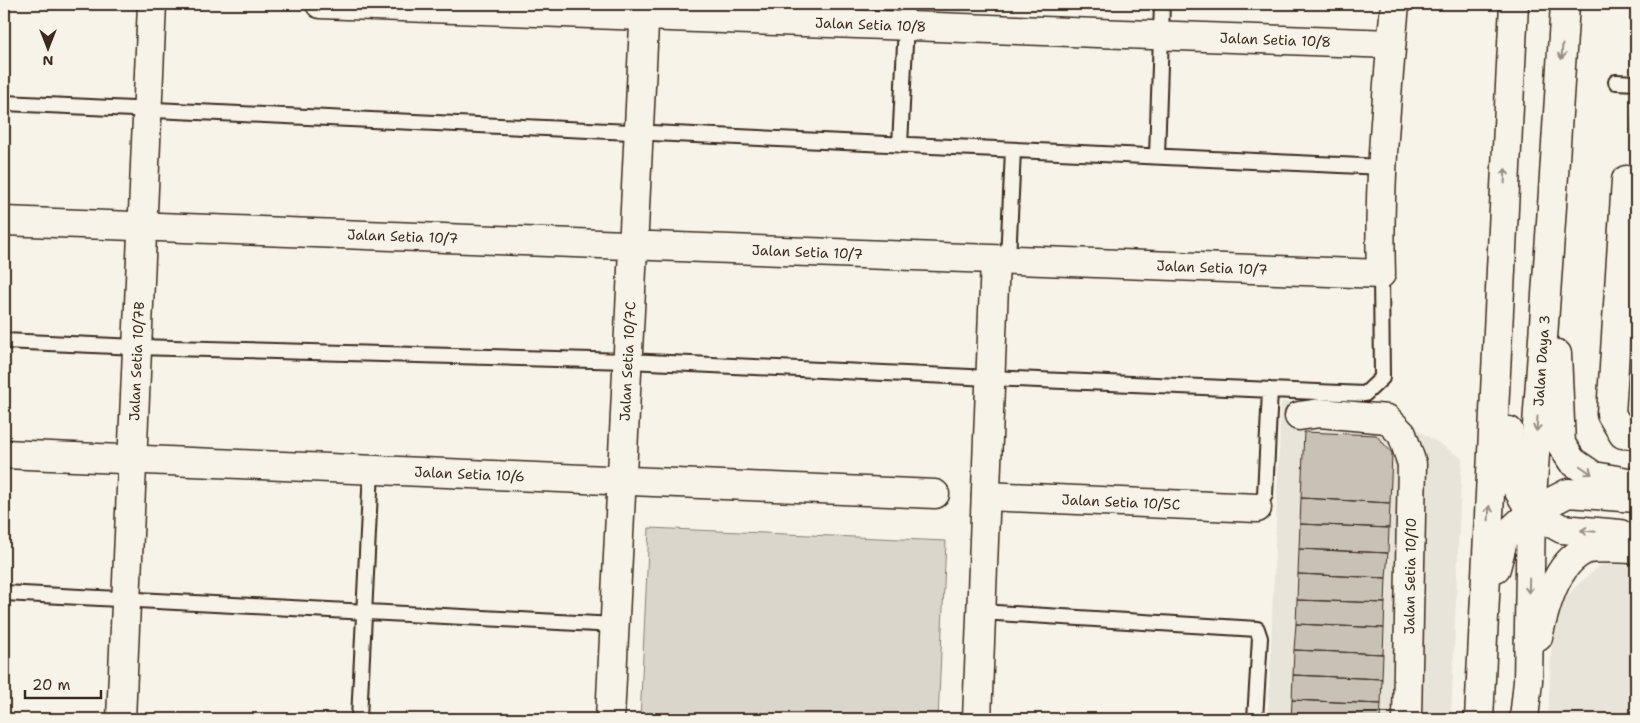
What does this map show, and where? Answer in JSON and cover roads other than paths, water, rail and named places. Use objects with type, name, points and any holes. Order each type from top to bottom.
[{"type":"street","name":"Jalan Setia 10/7B","points":[[121,719],[152,4]]},
{"type":"street","name":"Jalan Setia 10/8","points":[[320,4],[906,15],[1161,36],[1392,44]]},
{"type":"street","points":[[1381,274],[1382,166],[1395,4]]},
{"type":"street","points":[[1479,719],[1514,4]]},
{"type":"street","name":"Jalan Daya 3","points":[[1524,719],[1528,681],[1531,512],[1565,4]]},
{"type":"street","name":"Jalan Setia 10/7C","points":[[610,719],[644,9]]},
{"type":"street","points":[[1631,180],[1627,321],[1611,414],[1623,434],[1636,436]]},
{"type":"street","points":[[1503,219],[1512,269],[1508,459],[1513,481],[1531,512],[1562,529],[1636,535]]},
{"type":"street","name":"Jalan Setia 10/7","points":[[4,221],[1381,274]]},
{"type":"street","points":[[1551,222],[1561,444],[1572,461],[1594,476],[1636,483]]},
{"type":"street","points":[[977,719],[991,378],[1002,260]]},
{"type":"street","name":"Jalan Setia 10/10","points":[[1299,416],[1320,413],[1387,419],[1402,434],[1412,464],[1407,719]]},
{"type":"street","name":"Jalan Setia 10/6","points":[[4,454],[935,494]]},
{"type":"street","points":[[1489,719],[1496,566],[1504,537],[1531,512],[1568,493],[1636,498]]},
{"type":"street","name":"Jalan Setia 10/5C","points":[[986,496],[1257,508]]},
{"type":"street","points":[[1528,681],[1546,606],[1564,566],[1586,550],[1636,549]]},
{"type":"lane","points":[[1157,156],[1162,4]]},
{"type":"lane","points":[[900,145],[906,15]]},
{"type":"lane","points":[[1616,82],[1636,83]]},
{"type":"lane","points":[[4,103],[1382,166]]},
{"type":"lane","points":[[1002,260],[1013,150]]},
{"type":"lane","points":[[4,341],[137,347],[628,361],[1365,394],[1382,378],[1381,274]]},
{"type":"lane","points":[[1257,508],[1265,495],[1270,390]]},
{"type":"lane","points":[[359,719],[371,470]]},
{"type":"lane","points":[[4,593],[615,625]]},
{"type":"lane","points":[[981,612],[1257,629],[1260,638],[1255,719]]}]
